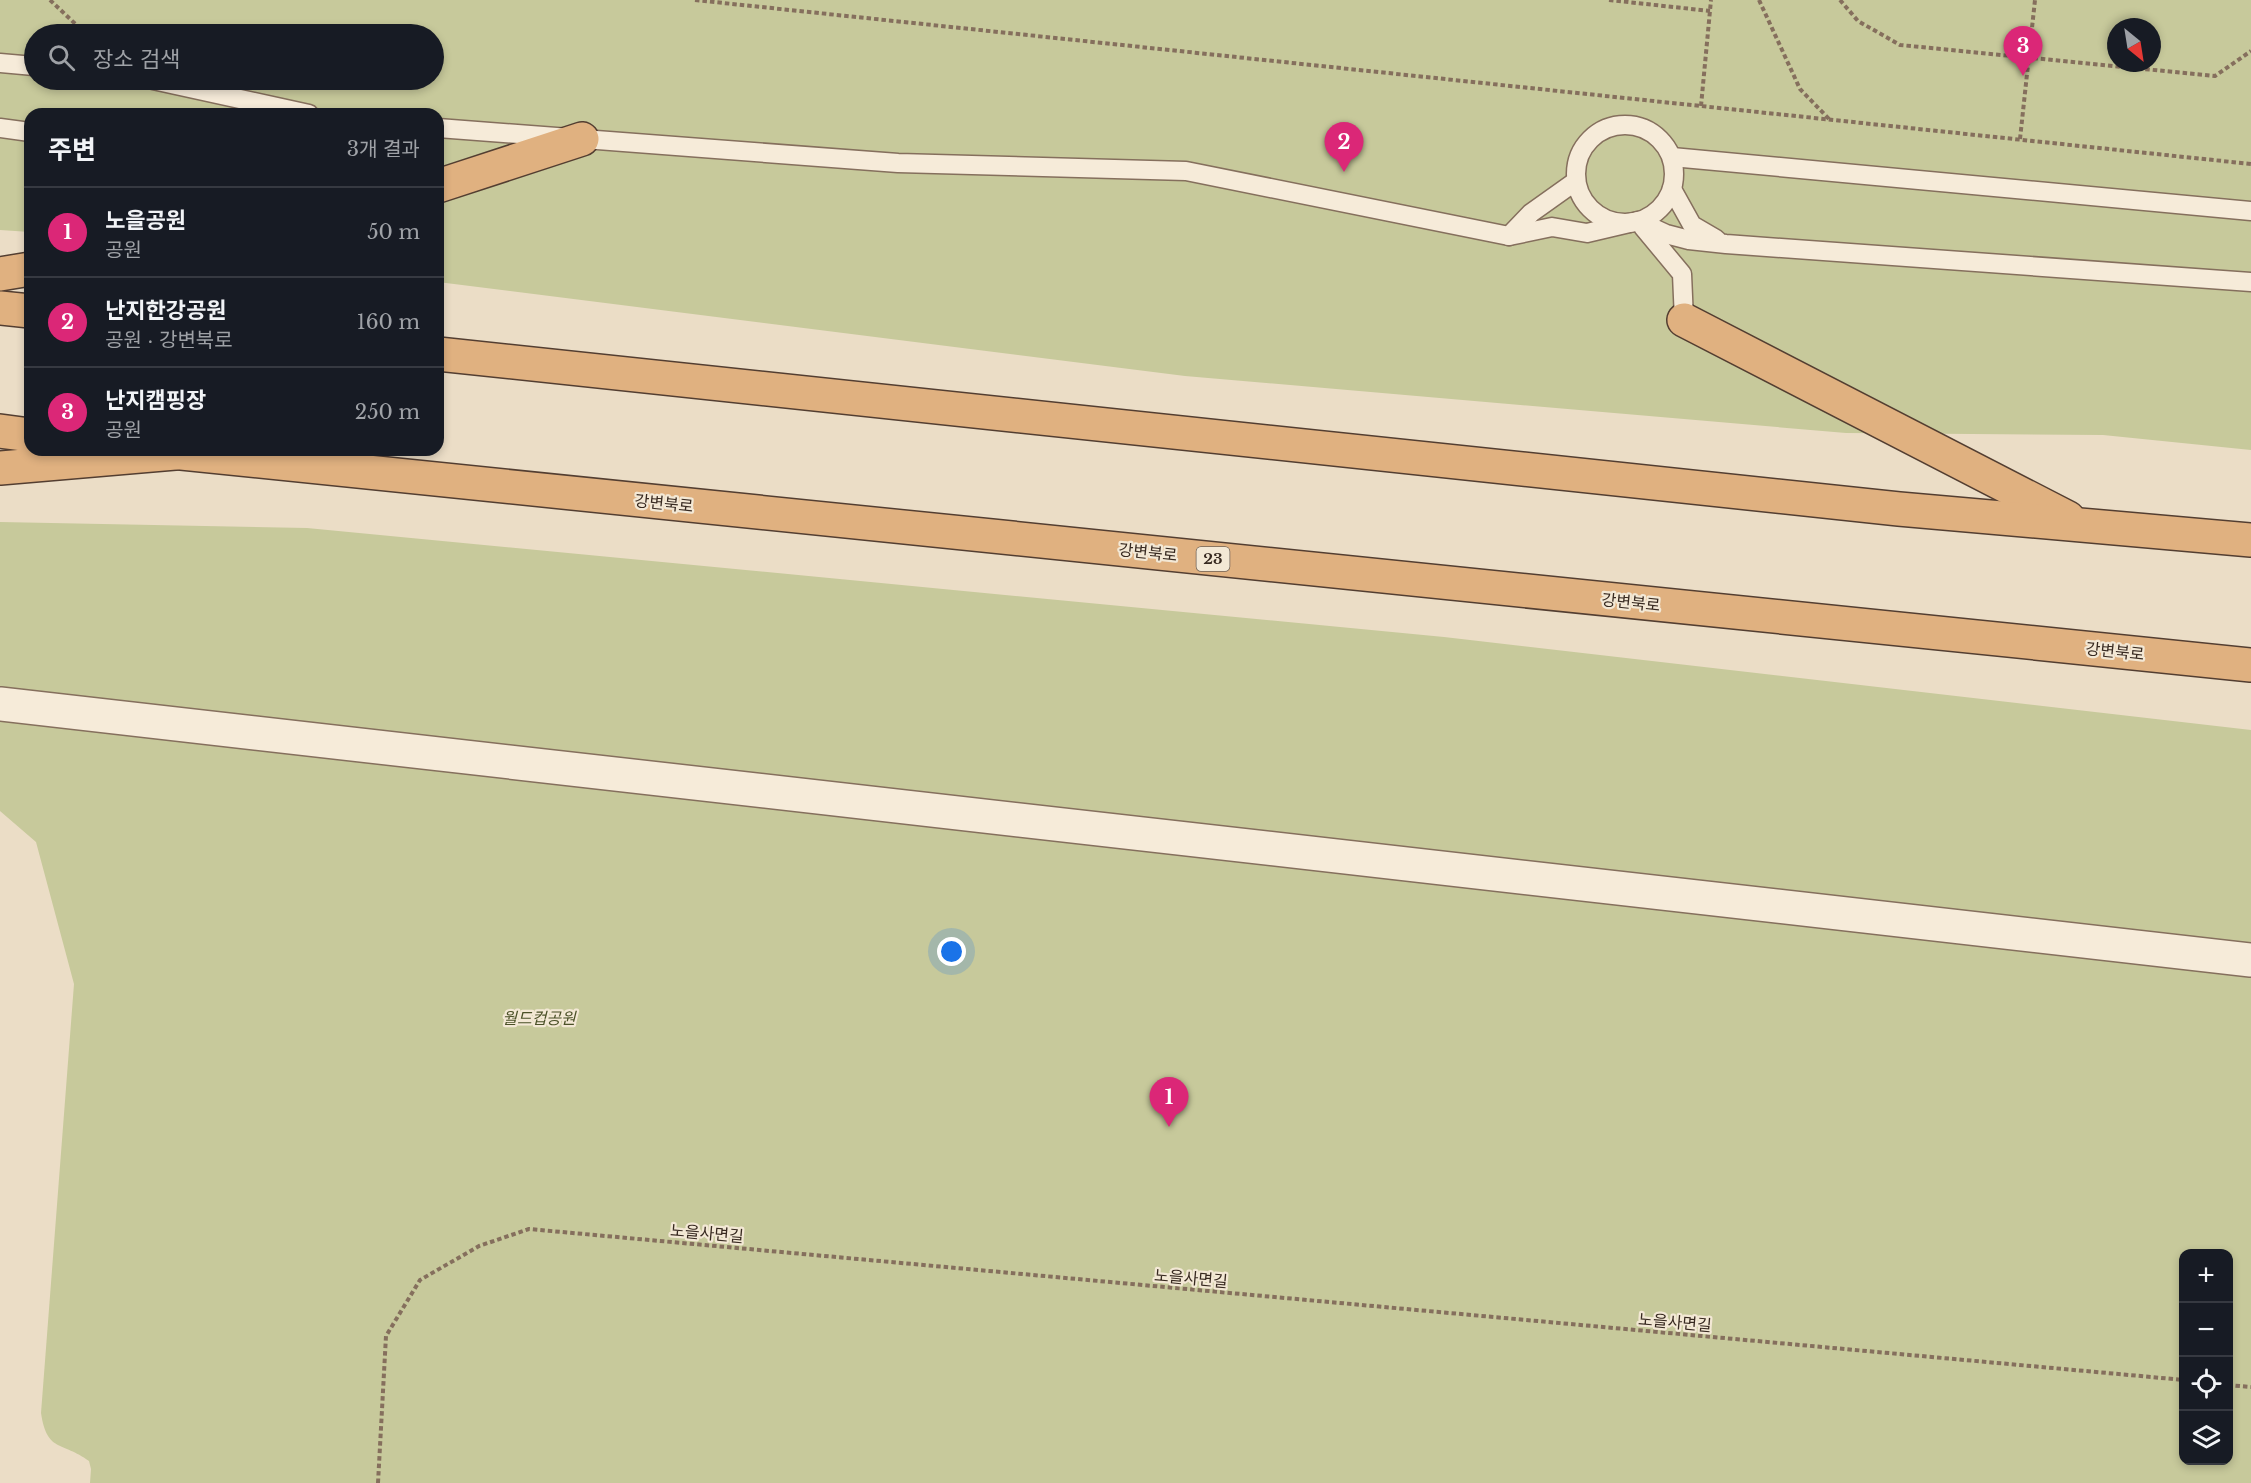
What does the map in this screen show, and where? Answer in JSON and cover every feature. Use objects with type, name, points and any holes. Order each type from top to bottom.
[{"type":"highway","points":[[444,184],[582,139]]},
{"type":"highway","points":[[0,274],[24,270]]},
{"type":"highway","points":[[0,308],[24,310]]},
{"type":"highway","points":[[1684,320],[2083,526]]},
{"type":"highway","points":[[444,355],[1899,509],[2251,540]]},
{"type":"highway","points":[[0,431],[24,434]]},
{"type":"highway","name":"강변북로","points":[[0,468],[115,456]]},
{"type":"highway","name":"강변북로","points":[[212,456],[2251,665]]},
{"type":"street","points":[[0,704],[2251,960]]},
{"type":"lane","points":[[0,63],[24,65]]},
{"type":"lane","points":[[199,90],[281,108]]},
{"type":"lane","points":[[444,128],[898,164],[1186,171],[1509,236],[1552,227],[1587,233],[1638,221],[1654,214],[1665,203],[1672,189],[1675,173],[1672,157],[1664,143],[1653,132],[1638,126],[1623,124],[1607,128],[1593,136],[1582,149],[1576,165],[1576,182],[1581,197],[1592,210],[1606,220],[1622,223],[1638,221],[1666,234],[1689,240],[1726,244],[2251,282]]},
{"type":"lane","points":[[0,128],[24,131]]},
{"type":"lane","points":[[1672,157],[2251,211]]},
{"type":"lane","points":[[1509,236],[1531,213],[1576,182]]},
{"type":"lane","points":[[1672,189],[1692,225],[1726,244]]},
{"type":"lane","points":[[1638,221],[1682,274],[1684,320]]},
{"type":"path","points":[[50,0],[75,24]]},
{"type":"path","points":[[695,0],[2251,164]]},
{"type":"path","points":[[1609,0],[1710,11]]},
{"type":"path","points":[[1701,106],[1711,0]]},
{"type":"path","points":[[1760,0],[1800,90],[1830,120]]},
{"type":"path","points":[[1840,0],[1858,21],[1900,45],[2215,76],[2251,51]]},
{"type":"path","points":[[2020,140],[2035,0]]},
{"type":"path","name":"노을사면길","points":[[378,1483],[386,1336],[420,1280],[479,1246],[529,1229],[2179,1380]]},
{"type":"path","points":[[2233,1385],[2251,1387]]},
{"type":"green space","points":[[0,0],[2251,0],[2251,450],[2103,435],[1846,433],[1185,376],[444,283],[444,108],[24,108],[24,232],[0,230]]},
{"type":"green space","name":"월드컵공원","points":[[0,522],[307,528],[1444,637],[2251,730],[2251,1483],[90,1483],[89,1461],[57,1444],[47,1435],[41,1413],[74,984],[36,842],[0,811]]},
{"type":"place","name":"난지캠핑장","points":[[2023,76]]},
{"type":"place","name":"난지한강공원","points":[[1344,172]]},
{"type":"place","name":"노을공원","points":[[1169,1127]]}]
